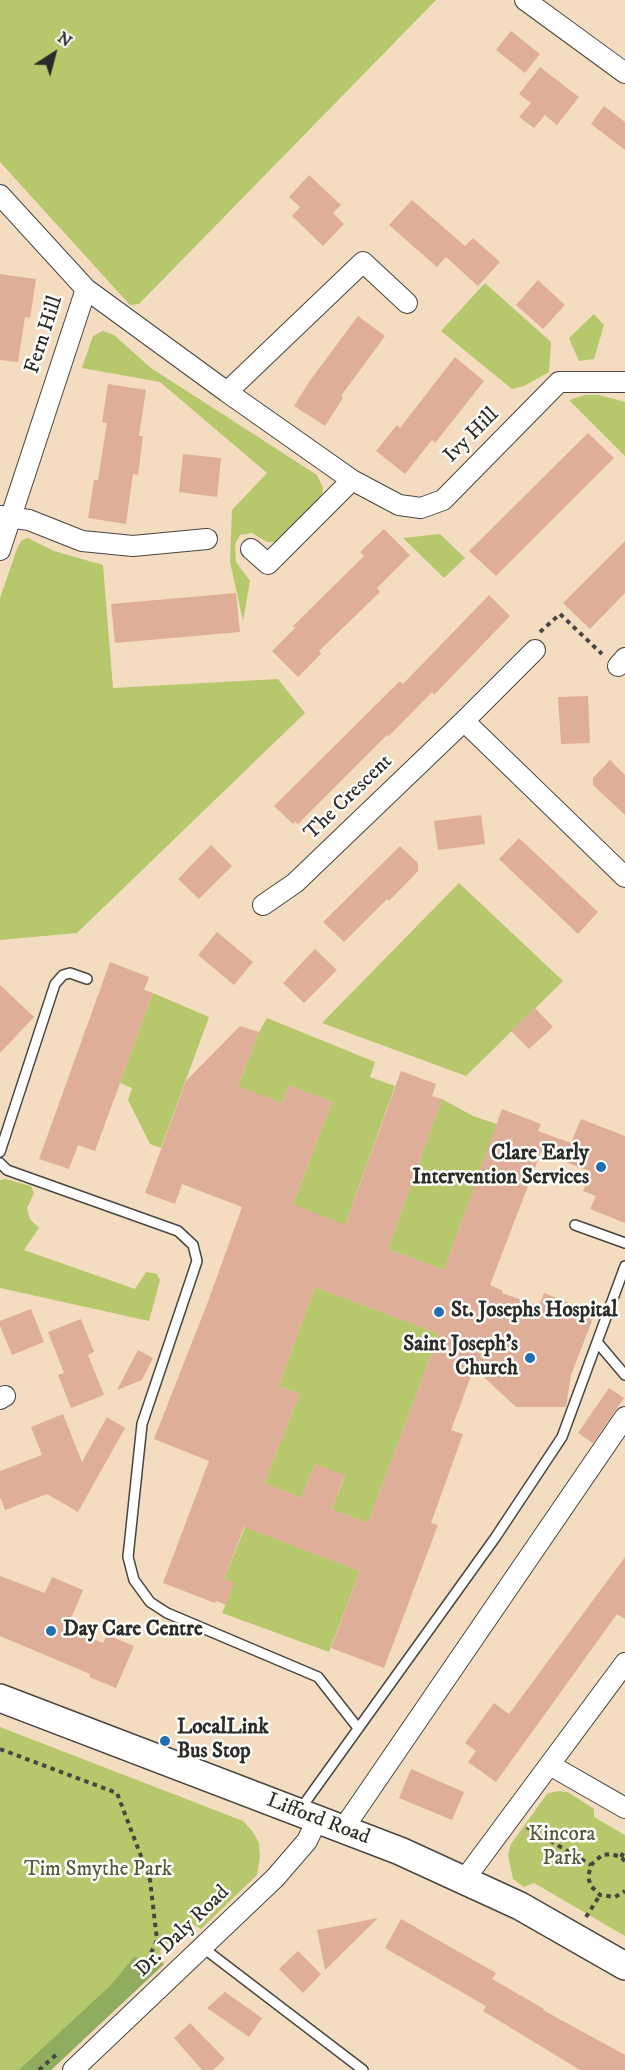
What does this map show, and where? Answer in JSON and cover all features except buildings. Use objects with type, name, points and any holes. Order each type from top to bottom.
[{"type":"main road","name":"Lifford Road","points":[[0,1698],[400,1851],[519,1906],[625,1966]]},
{"type":"street","points":[[525,0],[625,73]]},
{"type":"street","name":"Fern Hill","points":[[0,195],[86,289],[6,517],[0,550]]},
{"type":"street","points":[[227,392],[363,262],[407,303]]},
{"type":"street","name":"Ivy Hill","points":[[86,289],[352,480],[399,505],[421,508],[443,500],[559,382],[625,382]]},
{"type":"street","points":[[251,549],[268,564],[352,480]]},
{"type":"street","points":[[6,517],[29,520],[82,541],[133,546],[207,539]]},
{"type":"street","name":"The Crescent","points":[[263,905],[295,883],[535,650]]},
{"type":"street","points":[[464,721],[625,878]]},
{"type":"street","points":[[343,1830],[625,1417]]},
{"type":"street","points":[[464,1880],[625,1663]]},
{"type":"street","points":[[550,1765],[625,1808]]},
{"type":"street","name":"Dr. Daly Road","points":[[73,2070],[275,1878],[306,1841],[307,1816]]},
{"type":"lane","points":[[0,1152],[55,984],[63,975],[70,973],[87,979]]},
{"type":"lane","points":[[0,1162],[0,1165],[7,1170],[178,1231],[193,1245],[196,1260],[194,1273],[142,1424],[128,1557],[134,1580],[150,1602],[167,1613],[318,1677],[358,1728]]},
{"type":"lane","points":[[575,1225],[625,1243]]},
{"type":"lane","points":[[307,1816],[358,1728],[495,1538],[562,1437],[625,1266]]},
{"type":"lane","points":[[597,1342],[625,1375]]},
{"type":"lane","points":[[202,1947],[363,2070]]},
{"type":"path","points":[[535,650],[541,630],[560,614],[593,647],[622,662]]},
{"type":"path","points":[[0,1749],[117,1793],[150,1880],[157,1940],[141,1975],[133,1983]]},
{"type":"path","points":[[510,1818],[591,1865]]},
{"type":"path","points":[[625,1850],[623,1859],[611,1854],[602,1855],[591,1865],[588,1876],[591,1886],[600,1895],[615,1897],[625,1891]]},
{"type":"path","points":[[39,2070],[65,2046]]},
{"type":"green space","points":[[0,0],[436,0],[139,304],[130,305],[0,162]]},
{"type":"green space","points":[[485,283],[551,342],[549,372],[524,386],[512,389],[441,331]]},
{"type":"green space","points":[[594,314],[604,325],[594,359],[579,361],[569,338]]},
{"type":"green space","points":[[103,331],[114,335],[151,368],[317,475],[323,488],[321,499],[278,542],[267,542],[252,533],[240,535],[235,544],[236,562],[250,581],[243,621],[230,562],[232,510],[267,473],[160,382],[82,368],[93,336]]},
{"type":"green space","points":[[585,395],[599,395],[625,402],[625,456],[569,400]]},
{"type":"green space","points":[[440,534],[465,558],[444,578],[403,538]]},
{"type":"green space","points":[[28,538],[54,551],[103,565],[113,688],[278,679],[305,713],[77,933],[0,940],[0,598],[18,546],[22,540]]},
{"type":"green space","points":[[459,883],[563,981],[466,1076],[322,1023]]},
{"type":"green space","points":[[153,993],[209,1017],[161,1148],[150,1144],[128,1100],[132,1088],[120,1083]]},
{"type":"green space","points":[[267,1018],[375,1062],[370,1077],[395,1086],[345,1225],[290,1212],[332,1102],[289,1085],[282,1103],[263,1096],[223,1125],[259,1032]]},
{"type":"green space","points":[[442,1099],[473,1116],[497,1124],[444,1270],[388,1249]]},
{"type":"green space","points":[[6,1179],[31,1186],[34,1193],[27,1208],[30,1219],[39,1228],[24,1250],[135,1289],[146,1272],[157,1274],[160,1280],[149,1321],[0,1288],[0,1180]]},
{"type":"green space","points":[[315,1287],[439,1334],[368,1523],[332,1509],[345,1476],[315,1464],[301,1498],[264,1483],[300,1394],[279,1386]]},
{"type":"green space","points":[[245,1527],[360,1571],[329,1652],[222,1613],[234,1583],[224,1579]]},
{"type":"green space","name":"Tim Smythe Park","points":[[0,1727],[243,1821],[259,1843],[260,1857],[257,1875],[201,1929],[189,1922],[160,1951],[164,1964],[51,2070],[0,2070]]},
{"type":"green space","name":"Kincora Park","points":[[557,1791],[568,1792],[594,1809],[594,1817],[625,1835],[625,1936],[534,1883],[524,1887],[513,1879],[508,1855],[511,1844],[547,1794]]},
{"type":"green space","points":[[134,1957],[164,1964],[51,2070],[19,2070],[111,1985]]},
{"type":"place","name":"Clare Early Intervention Services","points":[[601,1167]]},
{"type":"place","name":"St. Josephs Hospital","points":[[439,1312]]},
{"type":"place","name":"Saint Joseph's Church","points":[[530,1358]]},
{"type":"place","name":"Day Care Centre","points":[[51,1631]]},
{"type":"place","name":"LocalLink Bus Stop","points":[[165,1741]]}]
